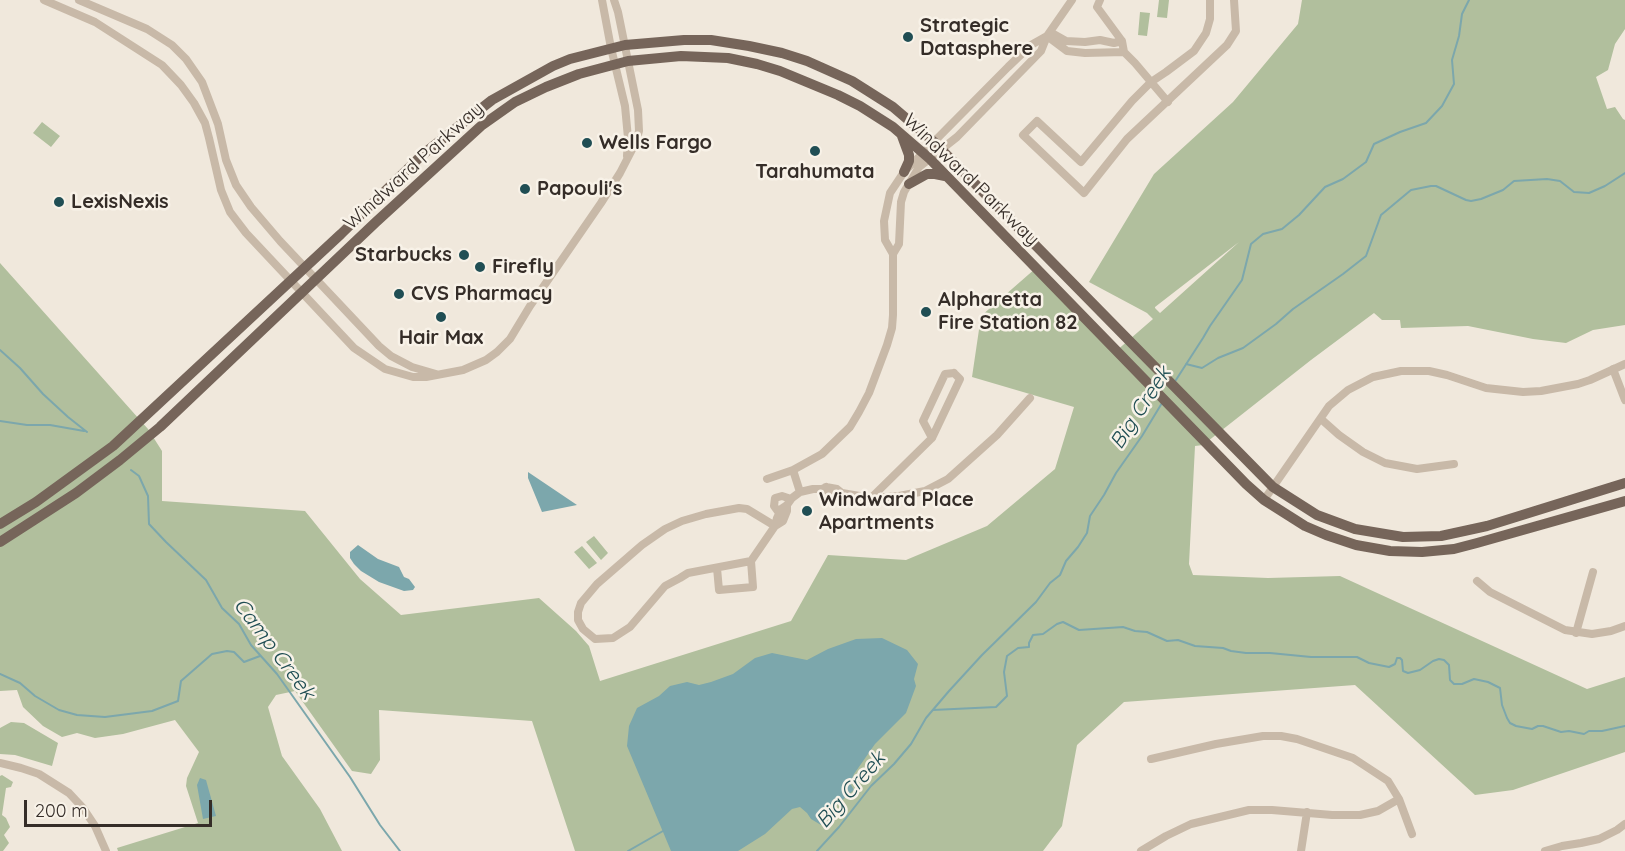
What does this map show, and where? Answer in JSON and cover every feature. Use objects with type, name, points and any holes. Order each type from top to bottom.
[{"type":"main road","name":"Windward Parkway","points":[[0,524],[113,446],[291,281],[422,155],[492,100],[570,59],[625,45],[684,40],[711,40],[791,56],[836,73],[868,90],[907,117],[1273,487],[1317,515],[1355,529],[1403,537],[1441,536],[1487,526],[1625,483]]},
{"type":"main road","name":"Windward Parkway","points":[[0,542],[76,493],[120,460],[198,392],[481,126],[515,102],[579,74],[628,61],[681,56],[728,58],[757,64],[838,95],[860,106],[900,133],[946,176],[1245,484],[1264,500],[1305,526],[1356,545],[1390,551],[1422,552],[1454,549],[1625,501]]},
{"type":"main road","points":[[900,133],[909,155],[909,161],[903,172]]},
{"type":"main road","points":[[909,184],[927,174],[946,176]]},
{"type":"street","points":[[44,0],[95,22],[162,65],[181,85],[205,123],[221,190],[230,212],[246,233],[354,348],[393,372],[413,377],[464,370],[486,360],[510,339],[626,162],[639,131],[638,110],[614,0]]},
{"type":"street","points":[[79,0],[147,29],[172,45],[186,59],[202,82],[218,124],[226,160],[236,185],[250,207],[379,346],[391,356],[412,367],[439,374]]},
{"type":"street","points":[[602,0],[614,64],[625,106],[628,138],[626,162]]},
{"type":"street","points":[[938,146],[957,137],[1041,51],[1048,34],[1072,0]]},
{"type":"street","points":[[1100,0],[1097,7],[1122,41],[1124,52],[1168,102]]},
{"type":"street","points":[[1210,0],[1210,19],[1206,33],[1194,51],[1151,82],[1081,162],[1037,121],[1023,135],[1084,193],[1127,139],[1227,45],[1236,32],[1234,0]]},
{"type":"street","points":[[1048,34],[1066,41],[1100,40],[1114,43],[1122,41]]},
{"type":"street","points":[[1048,34],[1067,51],[1124,52]]},
{"type":"street","points":[[893,254],[885,240],[885,209],[890,193],[903,172],[938,146],[1004,71],[1031,45],[1048,34]]},
{"type":"street","points":[[1066,41],[1067,51]]},
{"type":"street","points":[[1004,71],[1014,80]]},
{"type":"street","points":[[766,479],[793,470],[822,454],[850,427],[860,412],[892,328],[893,254],[898,244],[901,202],[926,156]]},
{"type":"street","points":[[1264,500],[1329,406],[1348,390],[1365,380],[1391,372],[1419,371],[1438,373],[1504,392],[1541,391],[1590,380],[1625,363]]},
{"type":"street","points":[[1613,369],[1625,400]]},
{"type":"street","points":[[871,498],[932,438],[960,379],[954,373],[945,374],[923,421],[932,438]]},
{"type":"street","points":[[717,568],[719,590],[753,587],[751,561],[782,515],[787,512],[789,502],[800,492],[826,487],[837,495],[842,493],[871,498],[925,491],[948,479],[997,435],[1030,398]]},
{"type":"street","points":[[1321,419],[1363,452],[1384,463],[1417,469],[1454,464]]},
{"type":"street","points":[[793,470],[800,492]]},
{"type":"street","points":[[782,515],[774,506],[775,498],[782,496],[789,502]]},
{"type":"street","points":[[751,561],[688,573],[665,586],[630,627],[613,639],[595,639],[583,629],[578,620],[581,603],[597,584],[650,539],[674,525],[706,514],[739,508],[747,509],[775,526]]},
{"type":"street","points":[[1576,633],[1593,572]]},
{"type":"street","points":[[1477,581],[1490,592],[1556,626],[1576,633],[1602,633],[1625,626]]},
{"type":"street","points":[[1151,759],[1251,738],[1281,736],[1326,748],[1353,758],[1388,781],[1399,798],[1412,834]]},
{"type":"street","points":[[0,763],[30,771],[48,779],[69,793],[95,826],[106,851]]},
{"type":"street","points":[[1141,851],[1191,825],[1249,810],[1332,815],[1369,814],[1399,798]]},
{"type":"street","points":[[1301,851],[1306,812]]},
{"type":"street","points":[[1545,851],[1599,839],[1625,824]]},
{"type":"green space","points":[[1159,0],[1169,0],[1167,18],[1157,17]]},
{"type":"green space","points":[[1302,0],[1625,0],[1625,29],[1615,44],[1608,70],[1596,77],[1607,109],[1615,107],[1625,120],[1625,325],[1593,330],[1566,343],[1468,326],[1401,328],[1400,320],[1382,320],[1374,313],[1203,445],[1195,446],[1189,564],[1193,575],[1268,578],[1340,576],[1587,689],[1625,677],[1625,752],[1513,790],[1475,795],[1355,685],[1124,702],[1077,745],[1062,826],[1043,851],[575,851],[532,721],[379,710],[380,760],[371,774],[352,771],[295,691],[276,695],[268,707],[282,756],[320,809],[342,851],[118,851],[117,848],[198,823],[186,786],[187,778],[199,752],[175,720],[123,734],[95,738],[77,733],[62,737],[43,726],[23,707],[17,690],[0,691],[0,263],[148,429],[162,451],[162,501],[305,511],[360,579],[401,615],[539,598],[576,631],[589,646],[600,681],[791,621],[828,555],[906,560],[987,526],[1055,469],[1074,407],[972,377],[981,316],[1036,268],[1115,352],[1153,319],[1147,313],[1089,282],[1154,174],[1233,102],[1298,24]],"holes":[[[1239,242],[1160,313],[1155,307]]]},
{"type":"green space","points":[[1140,12],[1150,13],[1147,36],[1138,35]]},
{"type":"green space","points":[[42,122],[60,136],[51,147],[33,133]]},
{"type":"green space","points":[[594,536],[608,553],[601,560],[586,542]]},
{"type":"green space","points":[[582,546],[597,563],[589,569],[574,552]]},
{"type":"green space","points":[[11,722],[24,723],[58,743],[52,766],[15,755],[0,754],[0,728]]},
{"type":"green space","points":[[0,776],[13,782],[11,787],[6,788],[2,815],[10,827],[4,835],[9,843],[3,851],[0,851]]},
{"type":"water","points":[[528,472],[577,505],[542,512],[528,478]]},
{"type":"water","points":[[358,545],[378,559],[399,567],[404,577],[409,579],[415,587],[413,590],[404,591],[379,582],[361,571],[350,558],[350,552]]},
{"type":"water","points":[[882,638],[907,650],[918,664],[914,679],[916,686],[906,713],[875,744],[854,774],[850,783],[854,790],[822,818],[821,825],[811,819],[800,807],[792,809],[765,834],[738,851],[671,851],[627,746],[629,726],[637,708],[659,696],[670,686],[687,682],[699,685],[711,682],[733,674],[755,658],[772,653],[807,660],[828,649],[856,639]]},
{"type":"water","points":[[200,778],[206,780],[216,816],[203,819],[197,785]]},
{"type":"waterway","name":"Big Creek","points":[[1174,383],[1242,280],[1251,244],[1263,234],[1282,229],[1299,215],[1325,187],[1343,179],[1366,162],[1374,144],[1426,123],[1442,106],[1454,84],[1452,60],[1462,14],[1469,0]]},
{"type":"waterway","points":[[1186,364],[1202,368],[1218,358],[1243,348],[1343,274],[1366,256],[1381,215],[1411,190],[1436,186],[1471,201],[1503,190],[1514,181],[1547,179],[1560,181],[1574,192],[1589,193],[1625,173]]},
{"type":"waterway","name":"Camp Creek","points":[[0,350],[43,394],[87,432]]},
{"type":"waterway","name":"Big Creek","points":[[817,851],[871,786],[911,744],[926,718],[949,691],[1060,575],[1066,561],[1087,533],[1090,516],[1162,403]]},
{"type":"waterway","points":[[0,421],[27,425],[50,425],[84,431]]},
{"type":"waterway","name":"Camp Creek","points":[[131,470],[139,476],[148,496],[149,524],[206,580],[222,608],[239,624],[251,645],[277,674],[400,851]]},
{"type":"waterway","points":[[933,710],[996,707],[1007,696],[1004,672],[1007,656],[1018,648],[1029,647],[1033,635],[1043,634],[1063,622],[1079,630],[1123,627],[1147,632],[1167,641],[1178,640],[1195,646],[1223,648],[1246,653],[1357,657],[1369,663],[1389,667],[1395,664],[1397,658],[1400,658],[1403,671],[1408,673],[1420,670],[1439,659],[1449,665],[1450,680],[1454,684],[1462,684],[1474,679],[1500,688],[1502,705],[1507,718],[1516,726],[1532,729],[1543,726],[1561,732],[1584,734],[1589,731],[1625,726]]},
{"type":"waterway","points":[[0,674],[20,683],[35,696],[59,710],[77,715],[105,717],[152,711],[178,701],[181,681],[212,654],[234,652],[244,662],[260,656]]},
{"type":"waterway","points":[[628,851],[663,831]]},
{"type":"place","name":"Strategic Datasphere","points":[[908,37]]},
{"type":"place","name":"Wells Fargo","points":[[587,143]]},
{"type":"place","name":"Tarahumata","points":[[815,151]]},
{"type":"place","name":"Papouli's","points":[[525,189]]},
{"type":"place","name":"LexisNexis","points":[[59,202]]},
{"type":"place","name":"Starbucks","points":[[464,255]]},
{"type":"place","name":"Firefly","points":[[480,267]]},
{"type":"place","name":"CVS Pharmacy","points":[[399,294]]},
{"type":"place","name":"Alpharetta Fire Station 82","points":[[926,312]]},
{"type":"place","name":"Hair Max","points":[[441,317]]},
{"type":"place","name":"Windward Place Apartments","points":[[807,511]]}]
